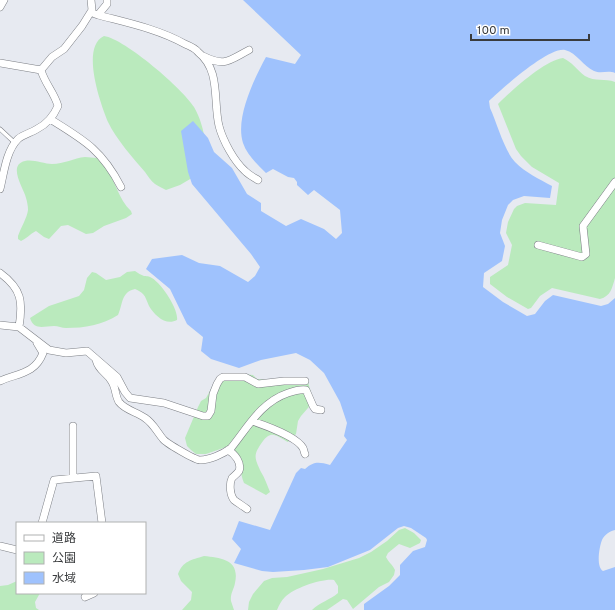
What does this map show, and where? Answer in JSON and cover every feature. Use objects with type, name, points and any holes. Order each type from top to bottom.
[{"type":"street","points":[[0,7],[4,0]]},
{"type":"street","points":[[91,0],[92,10],[95,13],[163,34],[197,50],[203,56],[212,61],[220,63],[226,62],[249,50]]},
{"type":"street","points":[[41,70],[52,57],[64,50],[95,13],[107,4],[107,0]]},
{"type":"street","points":[[203,56],[214,76],[218,120],[222,136],[229,150],[245,171],[258,180]]},
{"type":"street","points":[[0,63],[41,70]]},
{"type":"street","points":[[0,189],[10,149],[27,133],[38,129],[50,119],[58,106],[55,96],[44,79],[41,70]]},
{"type":"street","points":[[50,119],[83,140],[104,158],[112,169],[121,187]]},
{"type":"street","points":[[538,245],[582,256],[586,254],[583,226],[615,182]]},
{"type":"street","points":[[0,273],[12,283],[22,304],[19,327]]},
{"type":"street","points":[[0,325],[19,327],[49,350],[66,353],[87,351],[117,377],[130,398],[164,403],[203,416],[208,416],[211,411],[213,394],[217,384],[223,377],[245,377],[258,384],[274,383],[284,380],[305,381]]},
{"type":"street","points":[[0,381],[35,366],[43,353],[35,340]]},
{"type":"street","points":[[96,358],[100,370],[109,377],[113,383],[118,401],[127,408],[146,418],[153,424],[165,441],[199,460],[228,450],[261,409],[274,399],[301,389],[306,390],[315,409],[321,410]]},
{"type":"street","points":[[252,421],[280,432],[292,439],[303,447],[305,454]]},
{"type":"street","points":[[73,426],[73,478]]},
{"type":"street","points":[[228,450],[234,454],[239,466],[239,471],[232,478],[230,490],[231,495],[236,502],[247,509]]},
{"type":"street","points":[[42,522],[54,480],[96,476],[102,522]]},
{"type":"street","points":[[0,546],[16,550]]},
{"type":"street","points":[[85,597],[92,594]]},
{"type":"lane","points":[[0,128],[15,143]]},
{"type":"green space","points":[[104,36],[125,46],[153,66],[188,99],[194,107],[204,133],[204,150],[197,175],[180,185],[166,190],[157,186],[130,155],[111,128],[97,90],[93,64],[97,42]]},
{"type":"green space","points":[[563,58],[589,78],[615,82],[615,278],[609,294],[604,298],[600,299],[552,288],[540,296],[531,308],[528,309],[507,297],[490,284],[490,277],[508,265],[512,245],[506,233],[508,222],[514,209],[525,203],[556,205],[559,183],[532,167],[521,156],[516,149],[498,104],[538,70],[547,64]]},
{"type":"green space","points":[[85,157],[97,158],[109,172],[123,201],[132,214],[126,218],[104,226],[93,233],[86,234],[68,225],[61,226],[49,239],[36,231],[21,241],[18,239],[28,210],[28,205],[18,178],[17,167],[20,163],[25,161],[35,161],[56,164]]},
{"type":"green space","points":[[135,271],[143,276],[149,277],[159,284],[175,309],[177,320],[169,322],[161,319],[149,306],[144,295],[135,289],[127,293],[123,299],[118,315],[100,324],[87,327],[40,327],[34,325],[30,318],[49,306],[79,296],[84,290],[87,278],[92,272],[106,280],[120,277],[127,272]]},
{"type":"green space","points":[[232,373],[253,375],[257,379],[308,382],[313,400],[298,421],[296,434],[288,442],[280,437],[270,435],[263,441],[257,450],[257,463],[270,492],[266,495],[244,483],[238,456],[229,446],[206,454],[196,454],[187,446],[185,438],[201,401],[206,398],[217,378],[225,374]]},
{"type":"green space","points":[[405,528],[414,533],[421,540],[420,543],[410,548],[399,544],[388,553],[386,557],[395,570],[394,575],[389,582],[379,587],[353,609],[347,600],[343,599],[327,610],[312,610],[338,593],[338,586],[334,580],[329,580],[316,582],[295,590],[280,603],[277,610],[248,610],[249,602],[253,594],[264,581],[272,578],[287,577],[323,569],[359,558],[387,541],[399,530]]},
{"type":"green space","points":[[204,556],[223,559],[235,569],[235,583],[231,598],[234,610],[182,610],[191,600],[192,592],[181,581],[178,574],[182,566],[191,560]]},
{"type":"green space","points":[[16,581],[16,594],[39,594],[35,602],[36,608],[39,610],[0,610],[0,586],[8,585]]},
{"type":"water","points":[[243,0],[615,0],[615,73],[594,71],[569,52],[565,50],[557,51],[548,55],[526,70],[489,101],[490,108],[501,136],[511,157],[533,176],[552,186],[550,198],[524,196],[513,200],[508,205],[502,220],[500,233],[505,246],[502,261],[484,273],[483,287],[503,302],[527,316],[535,314],[545,301],[553,295],[601,306],[608,304],[615,298],[615,530],[611,531],[603,538],[600,548],[599,566],[603,571],[615,567],[615,610],[364,610],[364,604],[389,586],[400,575],[400,565],[413,551],[425,547],[427,540],[426,538],[411,528],[404,526],[398,528],[370,550],[328,567],[273,572],[262,571],[234,563],[241,549],[232,539],[239,521],[270,530],[296,473],[301,468],[305,469],[314,463],[330,465],[347,440],[344,436],[347,423],[340,402],[324,373],[310,360],[296,353],[261,360],[239,368],[211,359],[201,351],[203,337],[187,324],[170,289],[146,269],[152,259],[182,255],[199,263],[220,266],[248,282],[255,276],[260,267],[251,254],[192,184],[188,172],[181,131],[193,121],[208,138],[214,152],[232,168],[247,194],[261,203],[261,211],[286,226],[301,219],[324,229],[336,239],[342,233],[340,210],[314,190],[308,195],[297,185],[294,178],[288,177],[273,169],[266,173],[253,159],[243,143],[241,133],[242,122],[247,99],[251,87],[266,57],[295,64],[301,55]]}]
